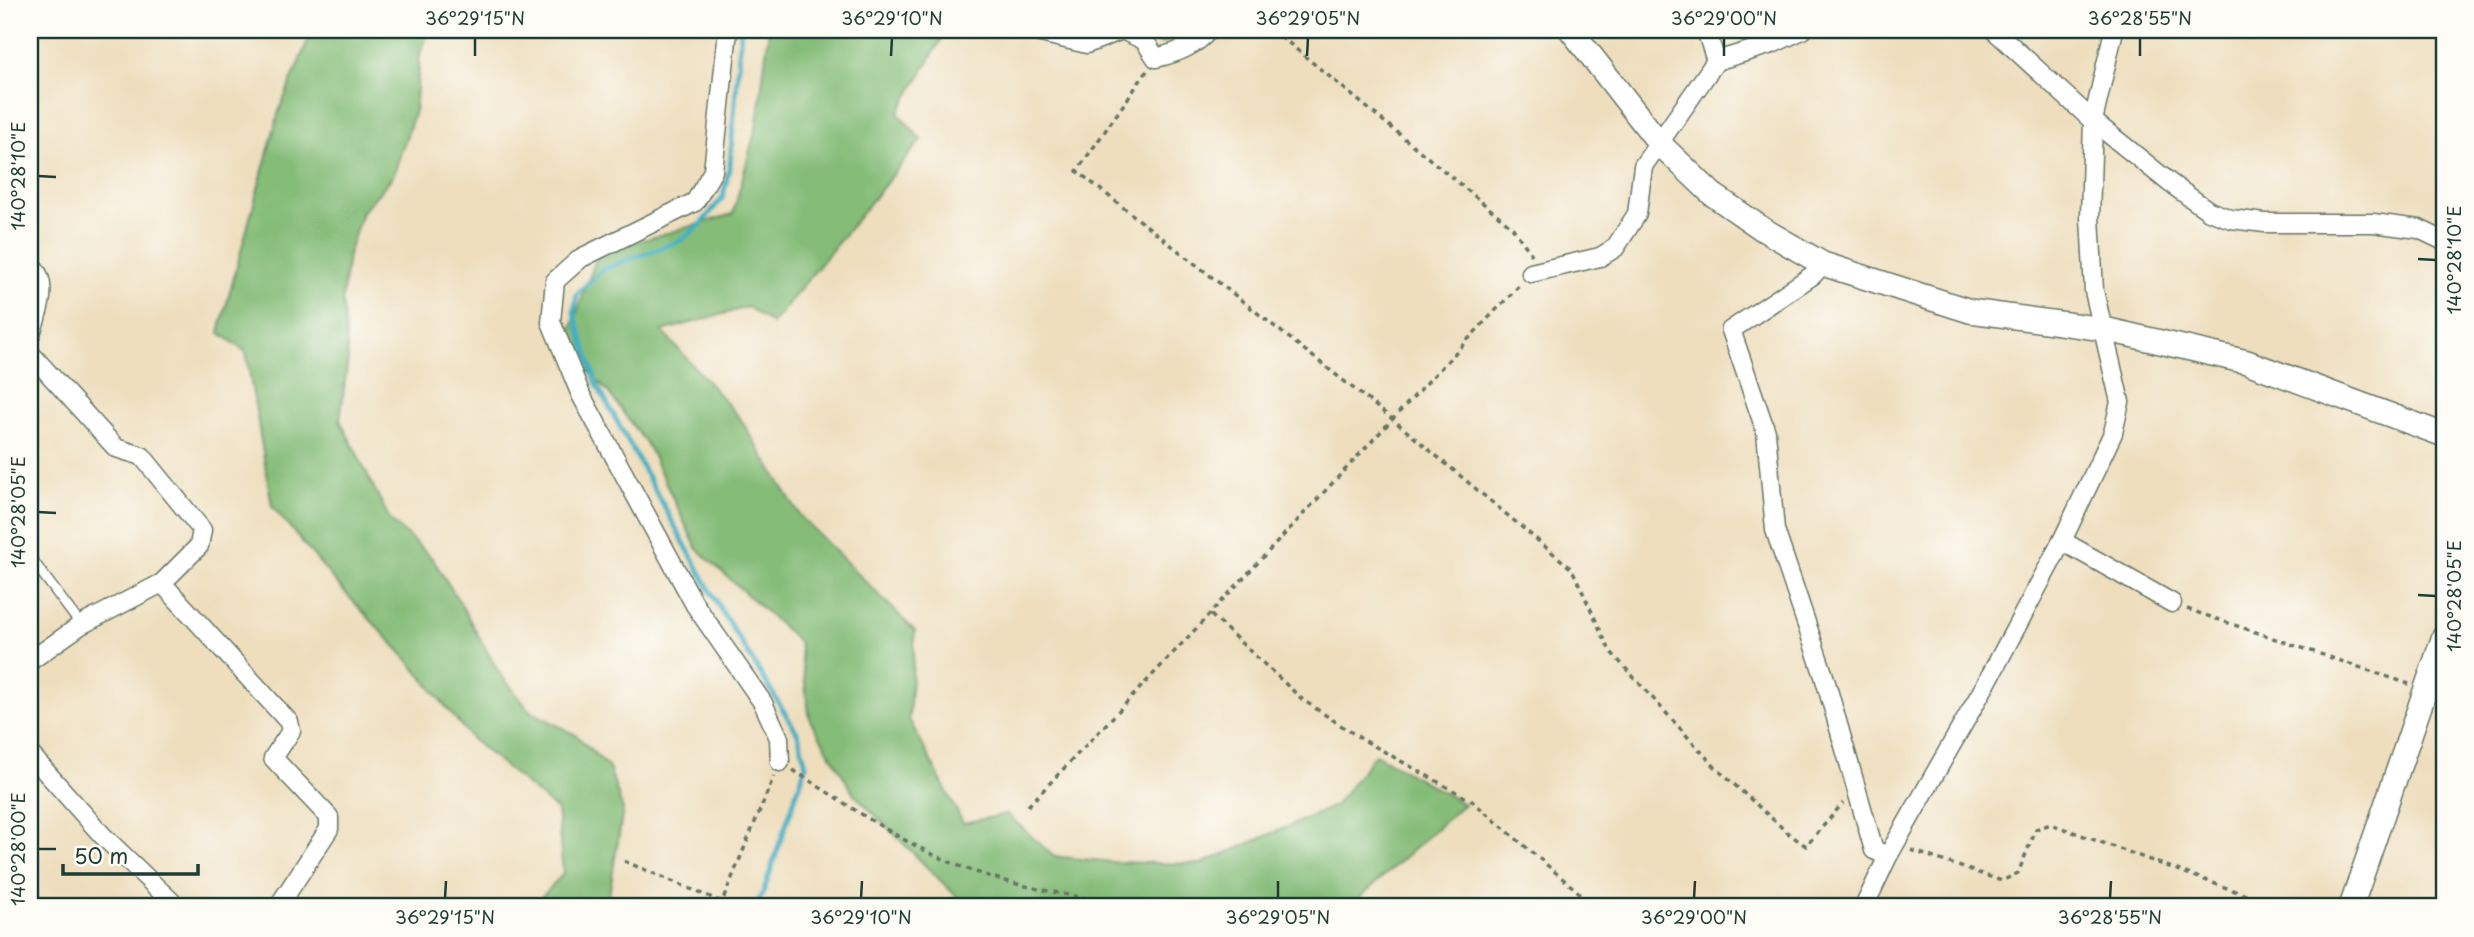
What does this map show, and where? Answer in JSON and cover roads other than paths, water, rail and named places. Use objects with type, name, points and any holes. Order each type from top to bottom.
[{"type":"street","points":[[728,30],[713,171],[695,202],[581,258],[555,281],[551,322],[582,395],[695,605],[762,703],[779,738],[780,762]]},
{"type":"street","points":[[1028,30],[1087,44],[1122,30],[1144,40],[1156,58],[1181,52],[1209,30]]},
{"type":"street","points":[[1571,30],[1660,144],[1713,194],[1764,230],[1823,264],[1970,311],[2104,329],[2247,362],[2444,435]]},
{"type":"street","points":[[1706,30],[1716,61]]},
{"type":"street","points":[[1536,272],[1600,257],[1615,248],[1637,214],[1643,166],[1716,61],[1772,44],[1802,30]]},
{"type":"street","points":[[1994,30],[2093,121],[2210,211],[2231,219],[2265,223],[2373,223],[2419,229],[2444,241]]},
{"type":"street","points":[[1864,907],[1892,850],[1986,684],[2062,541],[2113,433],[2120,402],[2094,291],[2090,217],[2093,121],[2115,30]]},
{"type":"street","points":[[30,264],[37,270],[42,291],[30,337]]},
{"type":"street","points":[[1823,264],[1813,275],[1731,330],[1766,432],[1774,530],[1824,676],[1874,850],[1892,850]]},
{"type":"street","points":[[30,353],[116,448],[142,456],[202,530],[199,546],[162,583],[81,625],[30,661]]},
{"type":"street","points":[[2062,541],[2172,603]]},
{"type":"street","points":[[162,583],[289,722],[291,731],[273,758],[329,817],[329,829],[278,907]]},
{"type":"street","points":[[2351,907],[2444,636]]},
{"type":"street","points":[[30,754],[103,836],[177,907]]},
{"type":"lane","points":[[30,558],[81,625]]},
{"type":"waterway","points":[[741,30],[730,164],[723,197],[701,224],[680,241],[603,269],[577,294],[574,313],[597,385],[721,610],[798,734],[806,765],[763,893],[755,907]]}]
